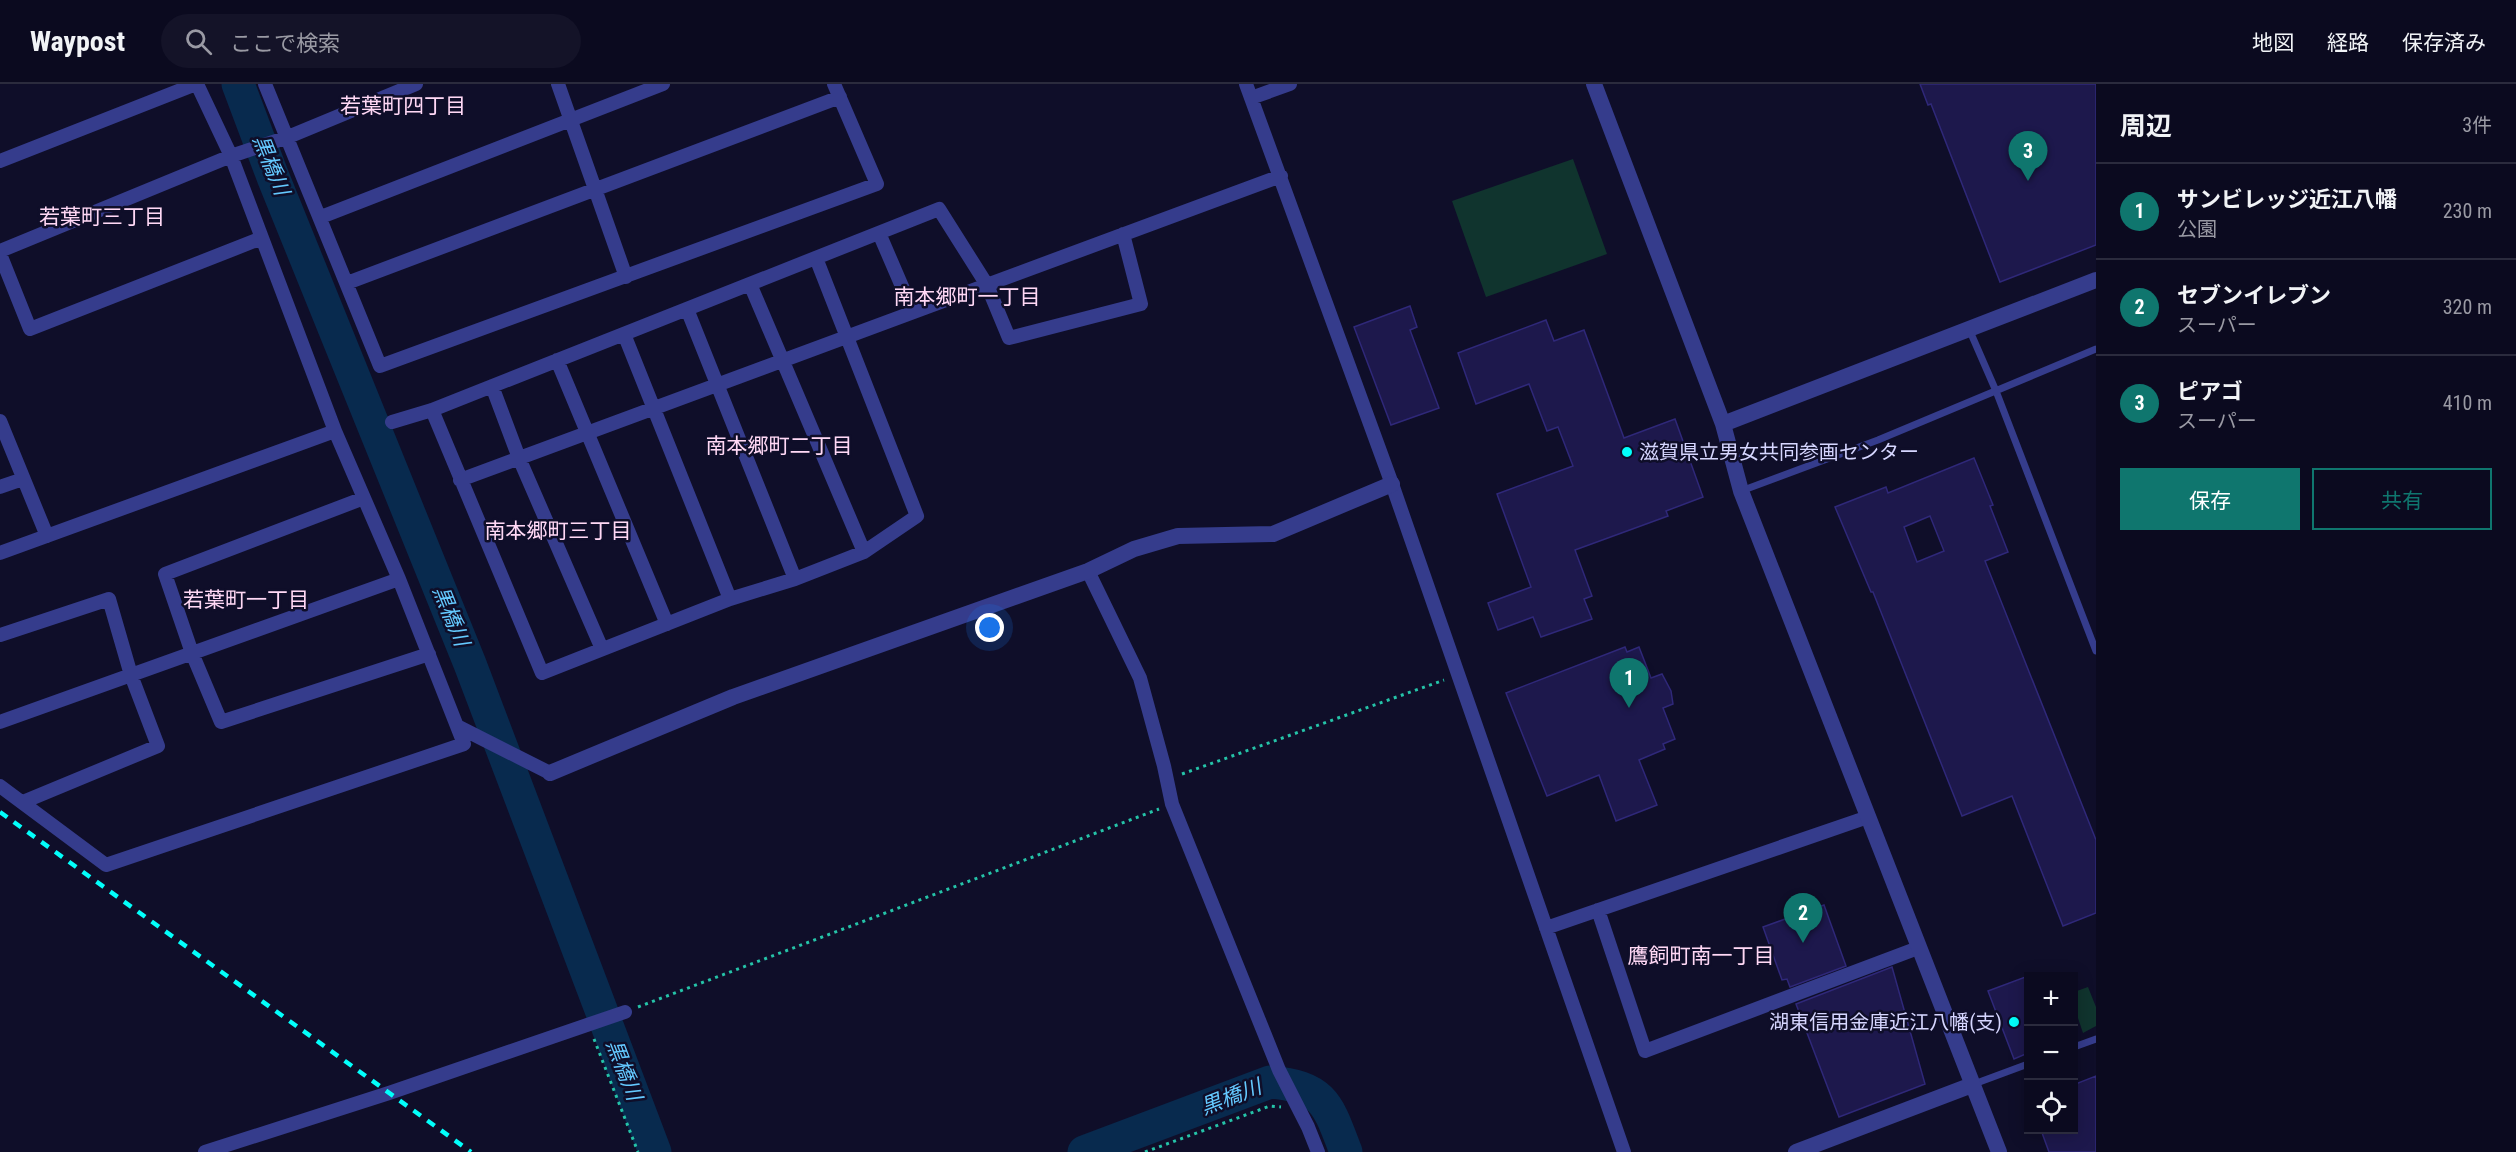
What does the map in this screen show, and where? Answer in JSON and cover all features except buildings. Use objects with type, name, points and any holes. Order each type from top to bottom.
[{"type":"street","points":[[0,161],[197,84],[231,156],[335,431],[399,579],[464,744],[106,865],[0,786]]},
{"type":"street","points":[[265,84],[380,366],[877,184],[837,91],[347,283]]},
{"type":"street","points":[[262,238],[30,329],[0,253],[231,156],[288,137],[416,84]]},
{"type":"street","points":[[558,84],[626,277]]},
{"type":"street","points":[[321,217],[570,118],[663,84]]},
{"type":"street","points":[[1246,84],[1392,484],[1624,1152]]},
{"type":"street","points":[[1251,98],[1290,84]]},
{"type":"street","points":[[1594,84],[1723,424],[1741,491],[1918,948],[2000,1152]]},
{"type":"street","points":[[460,480],[1281,176]]},
{"type":"street","points":[[392,422],[432,410],[939,209],[987,285],[1009,338],[1141,304],[1123,234]]},
{"type":"street","points":[[879,233],[914,312]]},
{"type":"street","points":[[432,410],[542,673],[730,599],[795,579],[864,552],[917,516],[816,258]]},
{"type":"street","points":[[1723,424],[2096,280]]},
{"type":"street","points":[[750,284],[864,552]]},
{"type":"street","points":[[687,309],[795,579]]},
{"type":"street","points":[[624,334],[730,599]]},
{"type":"street","points":[[556,360],[667,624]]},
{"type":"street","points":[[492,386],[519,458],[602,649]]},
{"type":"street","points":[[0,421],[47,536]]},
{"type":"street","points":[[0,553],[335,431]]},
{"type":"street","points":[[0,487],[23,479]]},
{"type":"street","points":[[457,726],[550,773],[733,697],[1088,570],[1134,549],[1178,536],[1273,534],[1392,484]]},
{"type":"street","points":[[364,498],[165,574],[192,654],[222,722],[429,654]]},
{"type":"street","points":[[1088,570],[1140,678],[1172,804],[1279,1070],[1318,1152]]},
{"type":"street","points":[[0,722],[399,579]]},
{"type":"street","points":[[0,635],[109,599],[131,675],[158,746],[23,802]]},
{"type":"street","points":[[1546,928],[1868,817]]},
{"type":"street","points":[[1598,910],[1645,1051],[1918,948]]},
{"type":"street","points":[[205,1152],[625,1012]]},
{"type":"street","points":[[1796,1152],[1972,1085]]},
{"type":"lane","points":[[1969,329],[1996,391],[2096,651]]},
{"type":"lane","points":[[1741,491],[1878,440],[2096,349]]},
{"type":"lane","points":[[2078,1045],[2096,1039]]},
{"type":"lane","points":[[1972,1085],[2024,1066]]},
{"type":"path","points":[[1167,781],[1193,768],[1458,675]]},
{"type":"path","points":[[625,1012],[1172,804]]},
{"type":"path","points":[[592,1024],[638,1152]]},
{"type":"path","points":[[1145,1152],[1270,1107],[1296,1106]]},
{"type":"green space","points":[[1573,159],[1607,254],[1486,297],[1452,201]]},
{"type":"green space","points":[[2088,987],[2096,1007],[2096,1026],[2083,1033],[2078,1018],[2078,991]]},
{"type":"waterway","name":"黒橋川","points":[[238,84],[273,177],[470,664],[655,1152]]},
{"type":"waterway","name":"黒橋川","points":[[1084,1152],[1270,1082],[1303,1088],[1322,1101],[1329,1111],[1346,1152]]},
{"type":"railway","points":[[0,812],[471,1152]]},
{"type":"place","name":"ピアゴ","points":[[2028,181]]},
{"type":"place","name":"滋賀県立男女共同参画センター","points":[[1627,452]]},
{"type":"place","name":"サンビレッジ近江八幡","points":[[1629,708]]},
{"type":"place","name":"セブンイレブン","points":[[1803,943]]},
{"type":"place","name":"湖東信用金庫近江八幡(支)","points":[[2014,1022]]},
{"type":"district","name":"若葉町四丁目","points":[[403,106]]},
{"type":"district","name":"若葉町三丁目","points":[[102,217]]},
{"type":"district","name":"南本郷町一丁目","points":[[967,297]]},
{"type":"district","name":"南本郷町二丁目","points":[[779,446]]},
{"type":"district","name":"南本郷町三丁目","points":[[558,531]]},
{"type":"district","name":"若葉町一丁目","points":[[246,600]]},
{"type":"district","name":"鷹飼町南一丁目","points":[[1701,956]]}]
